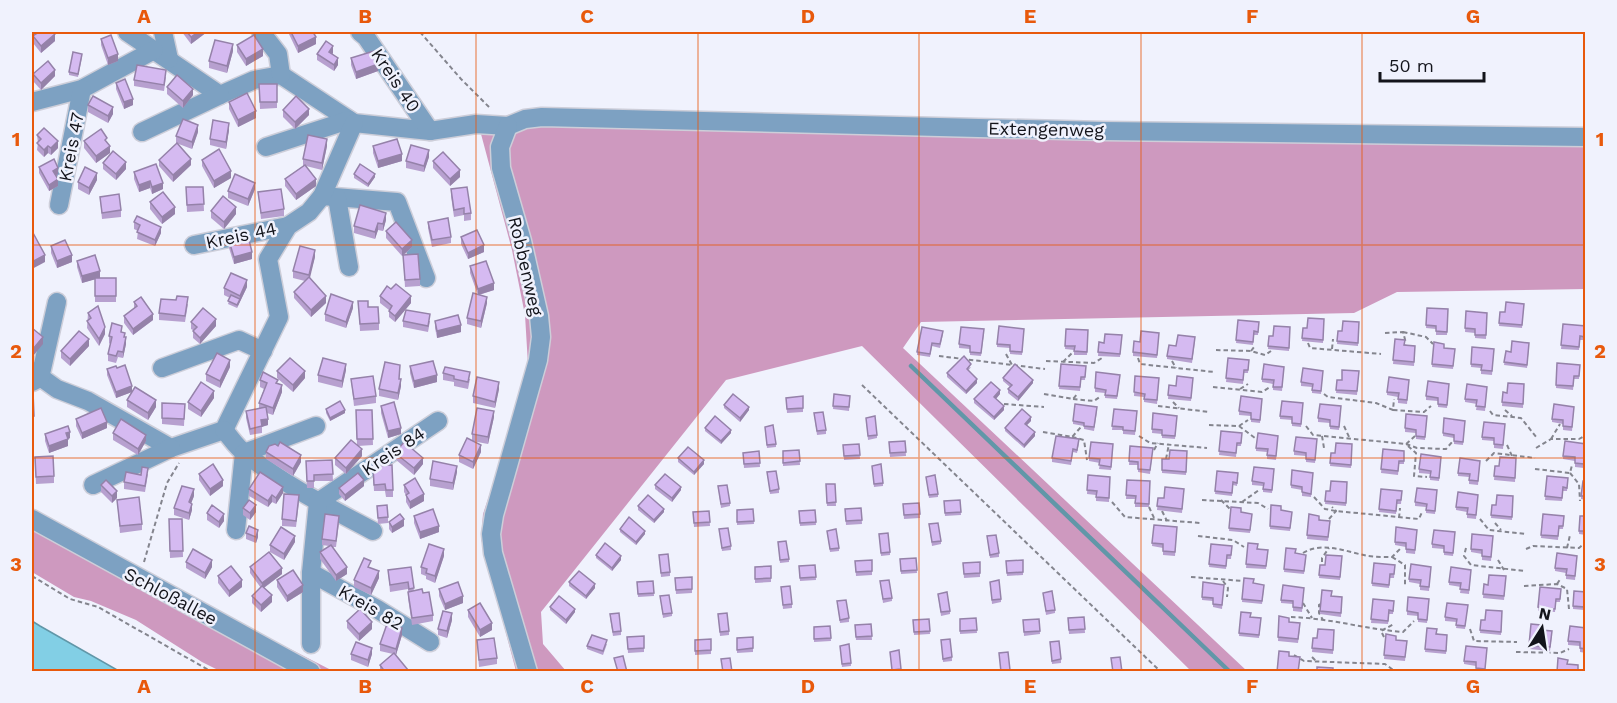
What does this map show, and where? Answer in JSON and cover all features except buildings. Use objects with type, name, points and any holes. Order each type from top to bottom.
[{"type":"street","points":[[127,32],[220,95]]},
{"type":"street","points":[[161,54],[163,32]]},
{"type":"street","points":[[261,32],[278,54],[281,75]]},
{"type":"street","name":"Kreis 40","points":[[360,32],[366,37],[430,131]]},
{"type":"street","points":[[32,102],[82,89],[161,54]]},
{"type":"street","points":[[142,132],[254,80],[281,75],[351,121]]},
{"type":"street","name":"Kreis 47","points":[[59,205],[82,89]]},
{"type":"street","name":"Extengenweg","points":[[351,121],[430,131],[476,124],[508,126],[525,119],[542,117],[1103,131],[1586,137]]},
{"type":"street","points":[[266,147],[351,121]]},
{"type":"street","points":[[349,267],[330,197],[351,121]]},
{"type":"street","name":"Robbenweg","points":[[508,126],[500,147],[501,168],[522,241],[539,316],[541,337],[538,360],[494,515],[491,534],[493,553],[528,672]]},
{"type":"street","points":[[93,485],[171,448],[224,430],[279,317],[268,259],[288,226],[330,197],[397,202],[426,278]]},
{"type":"street","name":"Kreis 44","points":[[194,245],[288,226]]},
{"type":"street","points":[[57,302],[34,377],[102,409],[171,448]]},
{"type":"street","points":[[162,368],[239,340],[263,351]]},
{"type":"street","name":"Kreis 84","points":[[318,502],[438,420]]},
{"type":"street","points":[[244,453],[316,426]]},
{"type":"street","points":[[224,430],[244,453],[318,502],[373,531]]},
{"type":"street","points":[[236,530],[244,453]]},
{"type":"street","points":[[311,644],[311,573],[318,502]]},
{"type":"street","name":"Schloßallee","points":[[32,519],[311,672]]},
{"type":"street","name":"Kreis 82","points":[[311,573],[377,609],[430,642]]},
{"type":"path","points":[[420,32],[461,79],[508,126]]},
{"type":"path","points":[[1385,333],[1403,332],[1426,337],[1433,344]]},
{"type":"path","points":[[1403,332],[1406,343]]},
{"type":"path","points":[[1332,349],[1333,339]]},
{"type":"path","points":[[1308,343],[1310,348],[1381,354]]},
{"type":"path","points":[[1251,351],[1255,346]]},
{"type":"path","points":[[1216,350],[1251,351],[1264,355],[1271,351]]},
{"type":"path","points":[[1063,362],[1072,353]]},
{"type":"path","points":[[1006,354],[1012,365]]},
{"type":"path","points":[[939,356],[1046,369]]},
{"type":"path","points":[[1046,361],[1094,363],[1102,358]]},
{"type":"path","points":[[1138,358],[1140,364],[1214,372]]},
{"type":"path","points":[[1172,361],[1176,368]]},
{"type":"path","points":[[862,384],[1161,672]]},
{"type":"path","points":[[1240,389],[1248,384]]},
{"type":"path","points":[[1213,387],[1262,392],[1270,387]]},
{"type":"path","points":[[1073,399],[1078,393]]},
{"type":"path","points":[[1323,393],[1328,398],[1376,403],[1393,410],[1424,412],[1431,406]]},
{"type":"path","points":[[1044,394],[1094,401],[1101,396]]},
{"type":"path","points":[[1341,396],[1343,400]]},
{"type":"path","points":[[1393,410],[1394,399]]},
{"type":"path","points":[[1173,402],[1179,408]]},
{"type":"path","points":[[1004,404],[1044,407]]},
{"type":"path","points":[[1158,406],[1210,412]]},
{"type":"path","points":[[1505,410],[1512,416]]},
{"type":"path","points":[[1490,411],[1493,416],[1521,418],[1537,438]]},
{"type":"path","points":[[1239,426],[1248,420]]},
{"type":"path","points":[[1536,448],[1551,439],[1560,424]]},
{"type":"path","points":[[1209,425],[1239,426],[1255,438]]},
{"type":"path","points":[[1306,426],[1313,435],[1406,444],[1417,448],[1446,449],[1453,441]]},
{"type":"path","points":[[1344,426],[1350,438]]},
{"type":"path","points":[[1072,437],[1081,427]]},
{"type":"path","points":[[1043,432],[1084,440],[1087,460]]},
{"type":"path","points":[[1551,439],[1579,439],[1586,435]]},
{"type":"path","points":[[1138,436],[1150,443],[1207,448]]},
{"type":"path","points":[[1322,436],[1324,448]]},
{"type":"path","points":[[1406,444],[1415,436]]},
{"type":"path","points":[[139,579],[167,483],[190,442]]},
{"type":"path","points":[[1154,450],[1158,443]]},
{"type":"path","points":[[1166,459],[1169,444]]},
{"type":"path","points":[[1406,444],[1416,453],[1414,476],[1427,477]]},
{"type":"path","points":[[1507,445],[1512,456]]},
{"type":"path","points":[[1486,461],[1494,453],[1535,458]]},
{"type":"path","points":[[1570,473],[1572,465]]},
{"type":"path","points":[[1535,469],[1570,473],[1579,484],[1580,501]]},
{"type":"path","points":[[1242,502],[1259,490]]},
{"type":"path","points":[[1314,497],[1325,509],[1336,511],[1419,519],[1422,512]]},
{"type":"path","points":[[1202,500],[1258,503],[1268,509]]},
{"type":"path","points":[[1221,500],[1231,510]]},
{"type":"path","points":[[1112,502],[1125,517],[1200,523]]},
{"type":"path","points":[[1149,507],[1155,520]]},
{"type":"path","points":[[1332,507],[1336,511]]},
{"type":"path","points":[[1399,518],[1400,508]]},
{"type":"path","points":[[1162,511],[1167,521]]},
{"type":"path","points":[[1329,519],[1336,511]]},
{"type":"path","points":[[1480,519],[1489,530],[1526,534]]},
{"type":"path","points":[[1495,523],[1501,530]]},
{"type":"path","points":[[1567,548],[1570,535]]},
{"type":"path","points":[[1198,536],[1233,540],[1244,547]]},
{"type":"path","points":[[1526,549],[1533,546],[1579,548],[1586,542]]},
{"type":"path","points":[[1303,553],[1313,547],[1370,556],[1392,556],[1405,565],[1405,585]]},
{"type":"path","points":[[1322,562],[1329,548]]},
{"type":"path","points":[[1466,548],[1464,556],[1471,565],[1525,571]]},
{"type":"path","points":[[1392,556],[1400,549]]},
{"type":"path","points":[[1498,560],[1504,570]]},
{"type":"path","points":[[32,576],[70,599],[98,607],[212,672]]},
{"type":"path","points":[[1191,577],[1244,581]]},
{"type":"path","points":[[1557,584],[1561,578]]},
{"type":"path","points":[[1222,579],[1228,588],[1227,597]]},
{"type":"path","points":[[1524,586],[1557,584],[1567,590],[1569,609]]},
{"type":"path","points":[[1303,603],[1312,618]]},
{"type":"path","points":[[1321,603],[1319,613],[1323,620]]},
{"type":"path","points":[[1291,617],[1312,618],[1381,631],[1403,632],[1414,621]]},
{"type":"path","points":[[1381,631],[1394,624]]},
{"type":"path","points":[[1470,629],[1474,641],[1517,642]]},
{"type":"path","points":[[1381,631],[1384,638]]},
{"type":"path","points":[[1516,652],[1560,653],[1569,649]]},
{"type":"path","points":[[1294,655],[1304,661],[1385,664],[1396,672]]},
{"type":"path","points":[[1312,657],[1317,662]]},
{"type":"shaded area","points":[[524,125],[1585,143],[1585,289],[1397,292],[1354,313],[921,322],[903,348],[1247,671],[1191,671],[862,346],[726,380],[541,612],[543,644],[566,671],[516,671],[481,539],[483,514],[528,365],[525,315],[512,250],[481,134]]},
{"type":"shaded area","points":[[32,510],[165,585],[333,671],[220,671],[136,620],[91,601],[74,597],[32,572]]},
{"type":"water","points":[[32,621],[40,626],[119,671],[32,671]]},
{"type":"waterway","points":[[911,366],[1230,672]]}]
